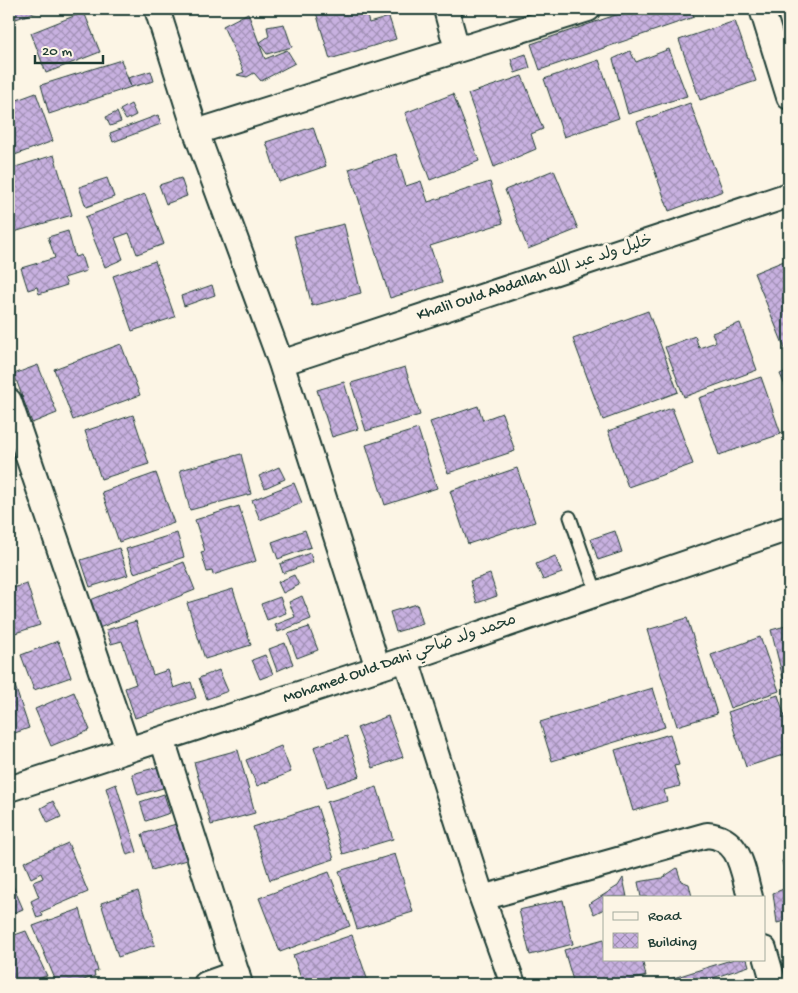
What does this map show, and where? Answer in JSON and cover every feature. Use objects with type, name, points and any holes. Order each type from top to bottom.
[{"type":"street","points":[[157,9],[196,132],[281,363],[378,668]]},
{"type":"street","points":[[446,9],[457,49]]},
{"type":"street","points":[[196,132],[588,9]]},
{"type":"street","points":[[762,9],[789,97]]},
{"type":"street","name":"Khalil Ould Abdallah خليل ولد عبد الله","points":[[281,363],[789,195]]},
{"type":"street","points":[[9,401],[128,750]]},
{"type":"street","name":"Mohamed Ould Dahi محمد ولد ضاحي","points":[[9,789],[406,659],[789,528]]},
{"type":"street","points":[[406,659],[482,898],[513,984]]},
{"type":"street","points":[[162,739],[238,979],[206,984]]},
{"type":"street","points":[[482,898],[707,835],[720,836],[732,846],[740,862],[750,896]]},
{"type":"street","points":[[766,956],[774,984]]},
{"type":"lane","points":[[570,517],[597,594]]},
{"type":"building","points":[[12,9],[44,9],[16,19]]},
{"type":"building","points":[[315,9],[365,9],[369,23],[389,17],[396,39],[330,59]]},
{"type":"building","points":[[633,9],[691,9],[694,17],[540,70],[531,44]]},
{"type":"building","points":[[84,12],[100,52],[46,73],[31,33]]},
{"type":"building","points":[[248,13],[265,59],[287,50],[295,63],[261,81],[254,73],[247,77],[237,75],[244,72],[223,26]]},
{"type":"building","points":[[735,21],[756,81],[700,100],[679,40]]},
{"type":"building","points":[[284,24],[292,47],[267,54],[259,43],[269,36],[267,27]]},
{"type":"building","points":[[669,49],[687,96],[628,114],[613,59],[630,51],[636,62]]},
{"type":"building","points":[[526,54],[530,68],[515,73],[511,59]]},
{"type":"building","points":[[121,60],[131,87],[49,114],[41,85]]},
{"type":"building","points":[[599,60],[619,118],[564,137],[544,79]]},
{"type":"building","points":[[9,70],[16,89],[9,92]]},
{"type":"building","points":[[151,71],[154,81],[131,87],[128,78]]},
{"type":"building","points":[[522,76],[543,129],[531,134],[536,149],[494,167],[468,94]]},
{"type":"building","points":[[36,93],[53,141],[12,156],[9,147],[9,103]]},
{"type":"building","points":[[453,94],[479,161],[430,180],[405,113]]},
{"type":"building","points":[[690,103],[723,191],[669,211],[637,122]]},
{"type":"building","points":[[131,104],[136,115],[126,120],[120,110]]},
{"type":"building","points":[[117,112],[121,122],[110,126],[106,117]]},
{"type":"building","points":[[158,115],[161,124],[113,142],[110,133]]},
{"type":"building","points":[[313,127],[326,166],[279,182],[266,142]]},
{"type":"building","points":[[396,154],[406,186],[421,181],[428,202],[490,182],[503,223],[430,246],[442,282],[390,298],[349,169]]},
{"type":"building","points":[[54,155],[72,215],[14,232],[9,215],[9,169]]},
{"type":"building","points":[[554,170],[578,229],[528,249],[505,190]]},
{"type":"building","points":[[107,178],[114,197],[86,207],[79,187]]},
{"type":"building","points":[[181,178],[187,196],[166,204],[159,185]]},
{"type":"building","points":[[145,194],[164,244],[137,254],[129,233],[115,238],[123,259],[105,267],[85,217]]},
{"type":"building","points":[[344,224],[361,293],[312,306],[294,236]]},
{"type":"building","points":[[68,231],[75,257],[81,255],[86,271],[64,278],[67,285],[39,294],[37,287],[28,290],[21,268],[55,258],[48,237]]},
{"type":"building","points":[[789,259],[789,347],[785,349],[754,273]]},
{"type":"building","points":[[155,261],[175,317],[132,331],[113,276]]},
{"type":"building","points":[[212,285],[215,295],[184,306],[181,296]]},
{"type":"building","points":[[648,311],[678,392],[603,420],[573,339]]},
{"type":"building","points":[[740,323],[757,370],[684,397],[665,347],[695,336],[699,348],[716,342],[712,333]]},
{"type":"building","points":[[121,344],[140,395],[73,420],[54,369]]},
{"type":"building","points":[[38,365],[57,413],[32,423],[14,374]]},
{"type":"building","points":[[405,367],[420,415],[366,431],[351,383]]},
{"type":"building","points":[[789,370],[789,395],[780,374]]},
{"type":"building","points":[[761,377],[781,434],[719,455],[699,398]]},
{"type":"building","points":[[344,382],[358,429],[332,437],[317,390]]},
{"type":"building","points":[[478,406],[483,420],[502,413],[515,451],[448,473],[430,422]]},
{"type":"building","points":[[672,408],[693,464],[628,487],[608,431]]},
{"type":"building","points":[[133,415],[149,464],[101,479],[85,431]]},
{"type":"building","points":[[418,429],[437,488],[385,505],[366,445]]},
{"type":"building","points":[[241,454],[251,494],[190,510],[180,470]]},
{"type":"building","points":[[279,467],[285,479],[265,488],[259,476]]},
{"type":"building","points":[[517,468],[535,522],[468,544],[450,491]]},
{"type":"building","points":[[156,473],[174,523],[119,542],[102,492]]},
{"type":"building","points":[[294,483],[302,503],[260,520],[252,500]]},
{"type":"building","points":[[239,506],[256,561],[213,575],[212,571],[207,572],[201,552],[205,551],[195,520]]},
{"type":"building","points":[[305,530],[311,547],[278,559],[272,542]]},
{"type":"building","points":[[615,531],[622,552],[598,560],[591,539]]},
{"type":"building","points":[[177,533],[184,557],[134,573],[126,549]]},
{"type":"building","points":[[119,548],[128,575],[90,587],[81,560]]},
{"type":"building","points":[[310,553],[313,562],[283,573],[280,564]]},
{"type":"building","points":[[555,556],[562,573],[543,580],[536,564]]},
{"type":"building","points":[[184,562],[195,590],[99,628],[88,601]]},
{"type":"building","points":[[490,574],[497,596],[477,603],[470,581]]},
{"type":"building","points":[[294,575],[299,585],[283,593],[278,582]]},
{"type":"building","points":[[27,584],[40,625],[9,635],[9,589]]},
{"type":"building","points":[[233,589],[251,645],[205,659],[187,603]]},
{"type":"building","points":[[302,596],[311,619],[278,632],[275,625],[295,617],[289,602]]},
{"type":"building","points":[[280,597],[286,613],[267,620],[261,604]]},
{"type":"building","points":[[417,604],[423,624],[396,632],[390,612]]},
{"type":"building","points":[[687,618],[717,714],[677,726],[647,630]]},
{"type":"building","points":[[136,621],[153,675],[168,670],[174,688],[191,682],[196,698],[135,718],[125,688],[136,684],[122,641],[111,644],[106,630]]},
{"type":"building","points":[[789,625],[789,680],[784,682],[771,630]]},
{"type":"building","points":[[309,627],[318,650],[297,658],[288,634]]},
{"type":"building","points":[[760,637],[779,691],[730,708],[711,655]]},
{"type":"building","points":[[58,641],[71,677],[34,690],[21,655]]},
{"type":"building","points":[[285,643],[293,664],[277,671],[269,649]]},
{"type":"building","points":[[265,655],[273,674],[260,679],[252,660]]},
{"type":"building","points":[[9,668],[29,728],[9,735]]},
{"type":"building","points":[[219,670],[228,691],[207,699],[199,678]]},
{"type":"building","points":[[653,688],[665,727],[552,761],[540,722]]},
{"type":"building","points":[[74,692],[90,730],[51,746],[35,709]]},
{"type":"building","points":[[778,695],[789,730],[789,753],[746,767],[728,712]]},
{"type":"building","points":[[388,716],[403,757],[373,768],[357,728]]},
{"type":"building","points":[[670,734],[679,765],[674,766],[680,786],[664,790],[667,801],[633,811],[615,750]]},
{"type":"building","points":[[347,736],[360,776],[327,787],[314,747]]},
{"type":"building","points":[[281,746],[291,772],[257,786],[246,760]]},
{"type":"building","points":[[238,750],[255,813],[211,825],[194,762]]},
{"type":"building","points":[[158,767],[163,788],[138,795],[132,774]]},
{"type":"building","points":[[116,784],[137,852],[127,855],[106,788]]},
{"type":"building","points":[[377,787],[393,839],[343,854],[327,802]]},
{"type":"building","points":[[164,794],[170,813],[146,821],[140,802]]},
{"type":"building","points":[[53,801],[61,817],[48,823],[41,808]]},
{"type":"building","points":[[317,806],[334,859],[270,880],[253,827]]},
{"type":"building","points":[[183,822],[193,858],[152,870],[142,834]]},
{"type":"building","points":[[68,843],[88,892],[41,912],[43,916],[37,918],[31,901],[39,897],[33,882],[43,878],[41,873],[31,878],[24,862]]},
{"type":"building","points":[[395,854],[413,912],[357,929],[339,871]]},
{"type":"building","points":[[789,857],[789,887],[782,861]]},
{"type":"building","points":[[677,868],[681,881],[689,884],[692,896],[641,896],[638,882],[662,878]]},
{"type":"building","points":[[329,872],[350,926],[280,952],[259,898]]},
{"type":"building","points":[[623,878],[627,896],[603,896],[603,910],[594,914],[589,904],[618,886]]},
{"type":"building","points":[[11,881],[23,909],[9,915],[9,882]]},
{"type":"building","points":[[789,887],[789,920],[777,923],[773,893]]},
{"type":"building","points":[[138,891],[155,945],[118,957],[101,903]]},
{"type":"building","points":[[563,900],[573,944],[530,955],[519,910]]},
{"type":"building","points":[[80,909],[98,971],[94,972],[95,976],[73,984],[57,984],[33,926]]},
{"type":"building","points":[[26,931],[47,976],[22,984],[9,984],[9,937]]},
{"type":"building","points":[[352,935],[369,984],[303,984],[293,955]]},
{"type":"building","points":[[603,939],[603,960],[642,960],[646,976],[615,984],[585,984],[584,982],[574,984],[564,950]]},
{"type":"building","points":[[731,960],[747,960],[749,966],[713,978],[715,984],[665,984],[664,981]]}]
